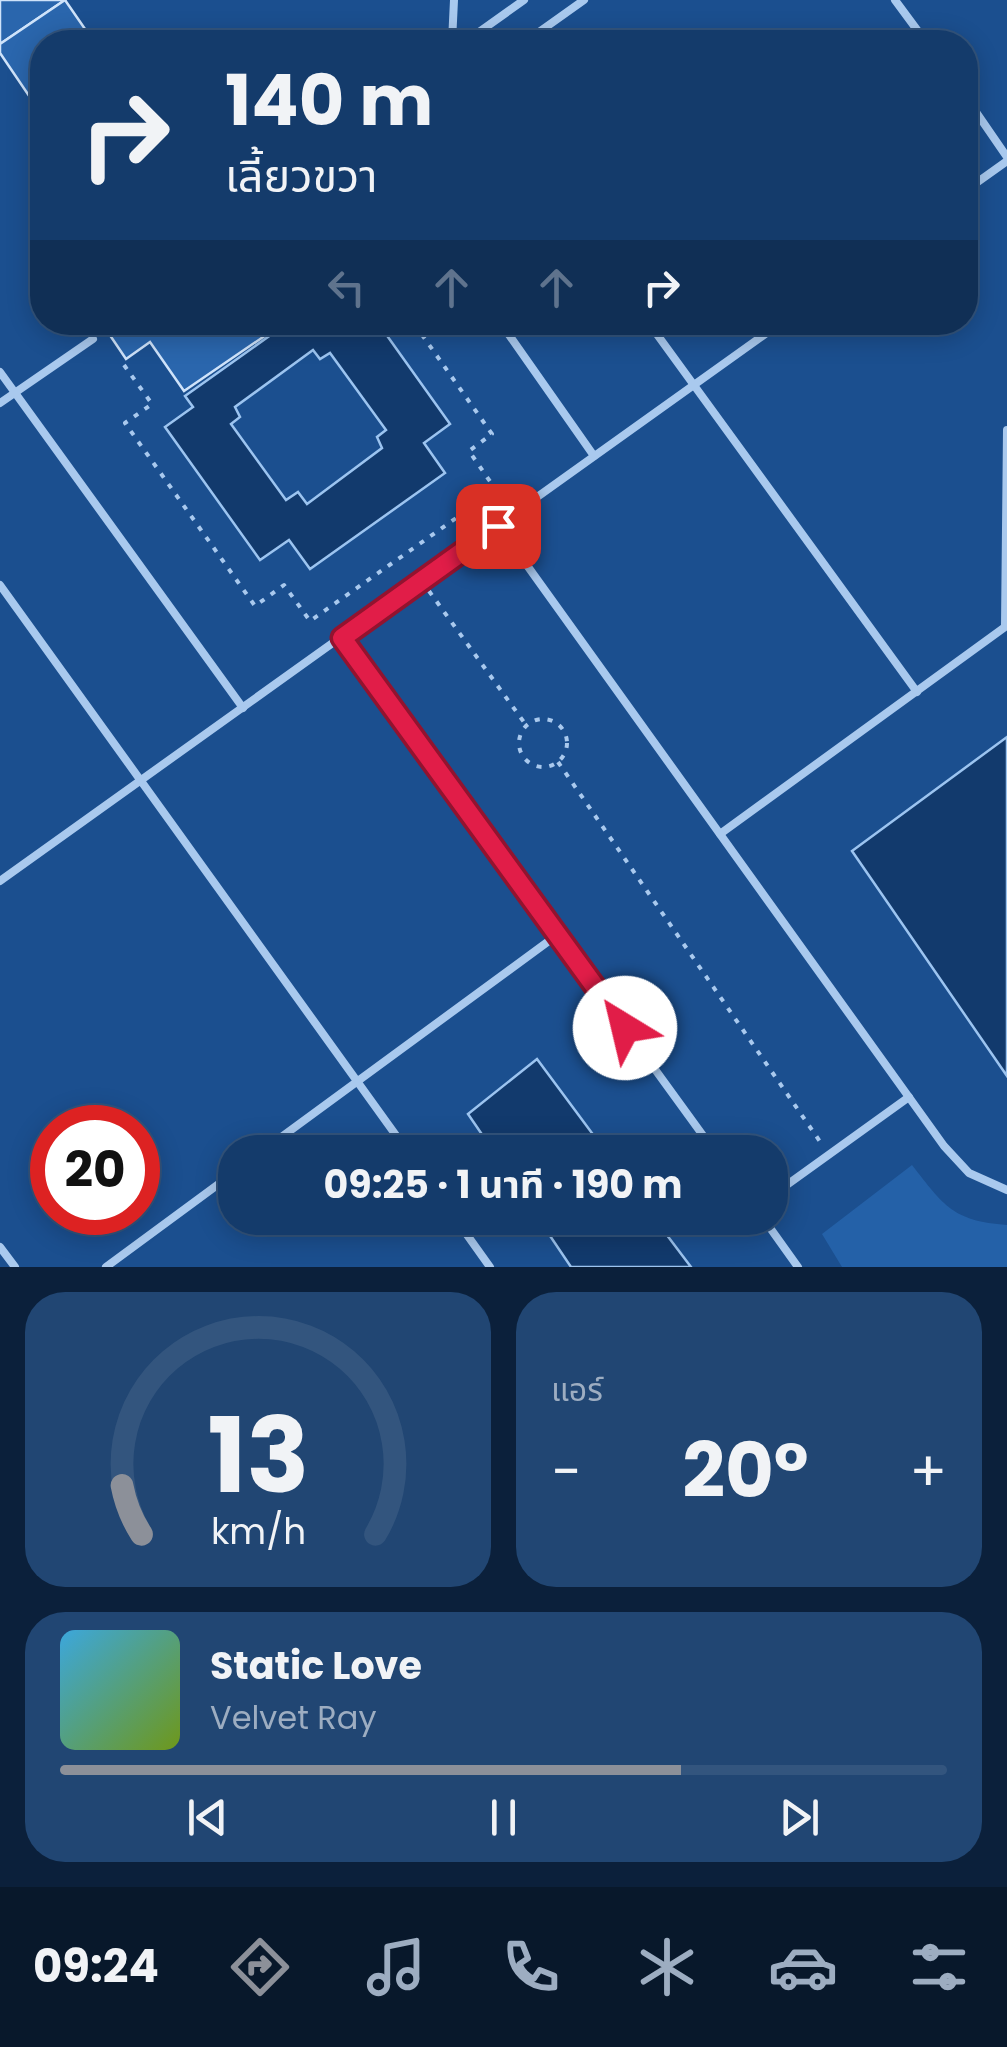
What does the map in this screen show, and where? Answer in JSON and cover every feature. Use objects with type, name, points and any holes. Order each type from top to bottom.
[{"type":"lane","points":[[453,30],[454,0]]},
{"type":"lane","points":[[481,30],[524,0]]},
{"type":"lane","points":[[542,30],[584,0]]},
{"type":"lane","points":[[895,0],[917,30]]},
{"type":"lane","points":[[978,116],[1007,159],[978,182]]},
{"type":"lane","points":[[509,335],[594,456]]},
{"type":"lane","points":[[657,335],[917,692]]},
{"type":"lane","points":[[0,881],[764,335]]},
{"type":"lane","points":[[0,403],[94,339]]},
{"type":"lane","points":[[0,372],[243,708]]},
{"type":"lane","points":[[720,834],[1005,627],[1007,430]]},
{"type":"lane","points":[[498,526],[944,1146],[969,1173],[1007,1190]]},
{"type":"lane","points":[[0,585],[396,1135]]},
{"type":"lane","points":[[342,638],[703,1135]]},
{"type":"lane","points":[[285,1135],[557,935]]},
{"type":"lane","points":[[788,1184],[909,1097]]},
{"type":"lane","points":[[106,1267],[218,1185]]},
{"type":"lane","points":[[466,1235],[490,1267]]},
{"type":"lane","points":[[775,1235],[798,1267]]},
{"type":"lane","points":[[0,1247],[15,1267]]},
{"type":"path","points":[[124,365],[152,404],[125,424],[255,606],[284,585],[310,621],[496,490],[468,451],[492,434],[422,335]]},
{"type":"path","points":[[402,556],[526,725]]},
{"type":"path","points":[[545,718],[560,726],[567,747],[558,762],[539,767],[526,761],[518,742],[526,725],[545,718]]},
{"type":"path","points":[[558,762],[829,1155]]},
{"type":"shaded area","points":[[271,335],[387,335],[450,424],[424,443],[445,473],[310,569],[289,540],[260,560],[165,427],[193,407],[185,396]],"holes":[[[313,350],[320,359],[330,353],[386,430],[377,437],[382,448],[307,504],[298,492],[286,500],[231,424],[240,417],[235,407]]]},
{"type":"shaded area","points":[[1007,737],[1007,1076],[852,851]]},
{"type":"shaded area","points":[[537,1059],[593,1135],[482,1135],[468,1114]]},
{"type":"shaded area","points":[[912,1165],[951,1209],[974,1220],[1007,1225],[1007,1267],[842,1267],[822,1234]]},
{"type":"shaded area","points":[[549,1235],[667,1235],[691,1267],[571,1267]]},
{"type":"building","points":[[0,0],[65,0],[0,44]]},
{"type":"building","points":[[65,0],[86,30],[30,30],[30,97],[0,53],[0,44]]},
{"type":"building","points":[[110,335],[266,335],[184,391],[150,342],[126,359]]},
{"type":"route","points":[[498,526],[342,638],[625,1028]]}]
